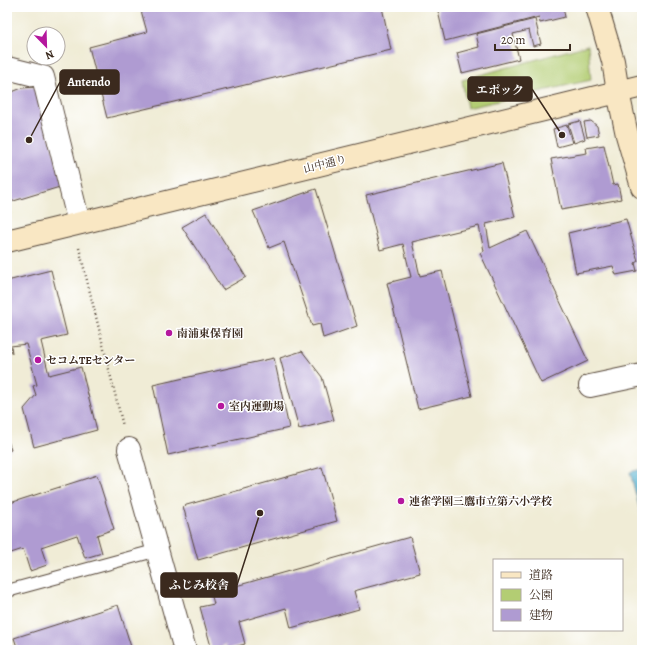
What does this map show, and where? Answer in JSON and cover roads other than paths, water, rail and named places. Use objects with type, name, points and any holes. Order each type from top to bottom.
[{"type":"street","points":[[597,7],[613,61],[627,135],[642,187]]},
{"type":"street","points":[[7,68],[43,77],[76,224]]},
{"type":"street","name":"山中通り","points":[[7,241],[642,86]]},
{"type":"street","points":[[590,386],[642,375]]},
{"type":"street","points":[[129,449],[185,650]]},
{"type":"lane","points":[[7,591],[158,550]]},
{"type":"water","points":[[642,469],[642,519],[630,472]]},
{"type":"place","name":"エポック","points":[[562,135]]},
{"type":"place","name":"Antendo","points":[[29,140]]},
{"type":"place","name":"南浦東保育園","points":[[169,333]]},
{"type":"place","name":"セコムTEセンター","points":[[38,360]]},
{"type":"place","name":"室内運動場","points":[[221,406]]},
{"type":"place","name":"連雀学園三鷹市立第六小学校","points":[[401,501]]},
{"type":"place","name":"ふじみ校舎","points":[[260,513]]}]
